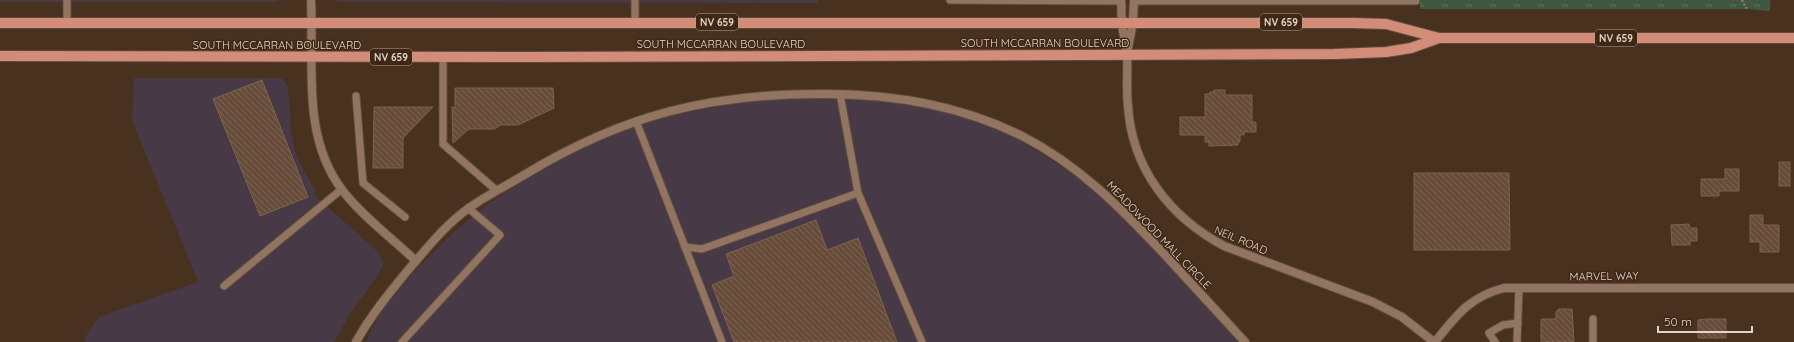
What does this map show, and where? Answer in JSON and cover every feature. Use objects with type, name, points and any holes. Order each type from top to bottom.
[{"type":"main road","name":"SOUTH MCCARRAN BOULEVARD","points":[[0,23],[1353,22],[1386,24],[1439,38],[1794,38]]},
{"type":"main road","name":"SOUTH MCCARRAN BOULEVARD","points":[[0,56],[443,57],[1335,54],[1386,52],[1411,48],[1439,38]]},
{"type":"street","points":[[311,0],[311,57],[314,118],[317,139],[329,169],[342,189],[354,203],[416,260]]},
{"type":"street","name":"NEIL ROAD","points":[[1121,0],[1122,22],[1127,54],[1128,107],[1131,129],[1137,151],[1144,168],[1155,186],[1170,205],[1187,223],[1205,236],[1232,250],[1373,302],[1402,317],[1434,342]]},
{"type":"street","name":"NEIL ROAD","points":[[1127,54],[1133,22],[1134,0]]},
{"type":"street","name":"MEADOWOOD MALL CIRCLE","points":[[356,342],[386,297],[416,260],[436,238],[468,208],[496,190],[566,150],[636,121],[675,109],[747,96],[784,94],[840,94],[892,96],[926,102],[960,111],[1022,136],[1054,155],[1083,175],[1109,197],[1245,342]]},
{"type":"street","name":"MARVEL WAY","points":[[1434,342],[1459,312],[1476,298],[1489,292],[1504,288],[1794,288]]},
{"type":"lane","points":[[67,0],[67,23]]},
{"type":"lane","points":[[635,0],[635,22]]},
{"type":"lane","points":[[950,0],[1121,0]]},
{"type":"lane","points":[[1134,0],[1416,2],[1416,0]]},
{"type":"lane","points":[[443,57],[443,144],[496,190]]},
{"type":"lane","points":[[840,94],[858,193],[922,342]]},
{"type":"lane","points":[[356,96],[364,183],[405,217]]},
{"type":"lane","points":[[636,121],[722,342]]},
{"type":"lane","points":[[224,286],[342,189]]},
{"type":"lane","points":[[685,247],[702,249],[858,193]]},
{"type":"lane","points":[[402,342],[500,235],[468,208]]},
{"type":"lane","points":[[1517,342],[1519,288]]},
{"type":"lane","points":[[1593,319],[1593,342]]},
{"type":"lane","points":[[1495,342],[1489,332],[1503,325],[1518,322]]},
{"type":"path","points":[[1742,0],[1747,9]]},
{"type":"shaded area","points":[[0,0],[280,0],[277,2],[0,2]]},
{"type":"shaded area","points":[[333,0],[818,0],[819,3],[341,2]]},
{"type":"shaded area","points":[[134,78],[281,78],[288,86],[291,131],[297,158],[315,190],[315,196],[377,251],[384,262],[378,275],[351,312],[334,342],[85,342],[85,337],[99,317],[198,282],[132,120]]},
{"type":"shaded area","points":[[817,95],[936,105],[1014,137],[1073,174],[1114,207],[1240,342],[366,342],[381,311],[415,271],[455,231],[489,203],[582,145],[656,119],[745,101]]},
{"type":"green space","points":[[1420,0],[1770,0],[1770,11],[1747,9],[1420,9]]},
{"type":"building","points":[[262,80],[308,197],[260,216],[213,99]]},
{"type":"building","points":[[455,88],[553,88],[554,108],[518,125],[501,125],[494,129],[469,129],[453,143],[452,107],[455,108]]},
{"type":"building","points":[[1214,90],[1225,90],[1225,95],[1252,95],[1252,122],[1256,122],[1256,132],[1244,132],[1244,135],[1240,135],[1240,142],[1238,142],[1238,145],[1209,146],[1209,142],[1205,142],[1205,135],[1180,135],[1180,117],[1205,117],[1205,94],[1210,94],[1210,92],[1214,92]]},
{"type":"building","points":[[374,107],[433,107],[403,138],[403,168],[373,168]]},
{"type":"building","points":[[1779,162],[1790,162],[1790,186],[1779,186]]},
{"type":"building","points":[[1725,169],[1739,169],[1739,191],[1719,191],[1719,196],[1701,196],[1701,179],[1725,179]]},
{"type":"building","points":[[1414,173],[1509,173],[1510,250],[1414,250]]},
{"type":"building","points":[[1750,215],[1763,215],[1763,225],[1779,225],[1779,252],[1760,252],[1760,242],[1750,242]]},
{"type":"building","points":[[816,220],[827,250],[858,238],[897,342],[734,342],[712,285],[734,276],[726,254]]},
{"type":"building","points":[[1689,224],[1690,228],[1697,228],[1697,241],[1690,241],[1690,245],[1672,245],[1671,225]]},
{"type":"building","points":[[1559,309],[1572,309],[1574,342],[1541,342],[1541,319],[1556,319],[1556,312]]},
{"type":"building","points":[[1726,319],[1726,338],[1698,338],[1698,320]]}]
